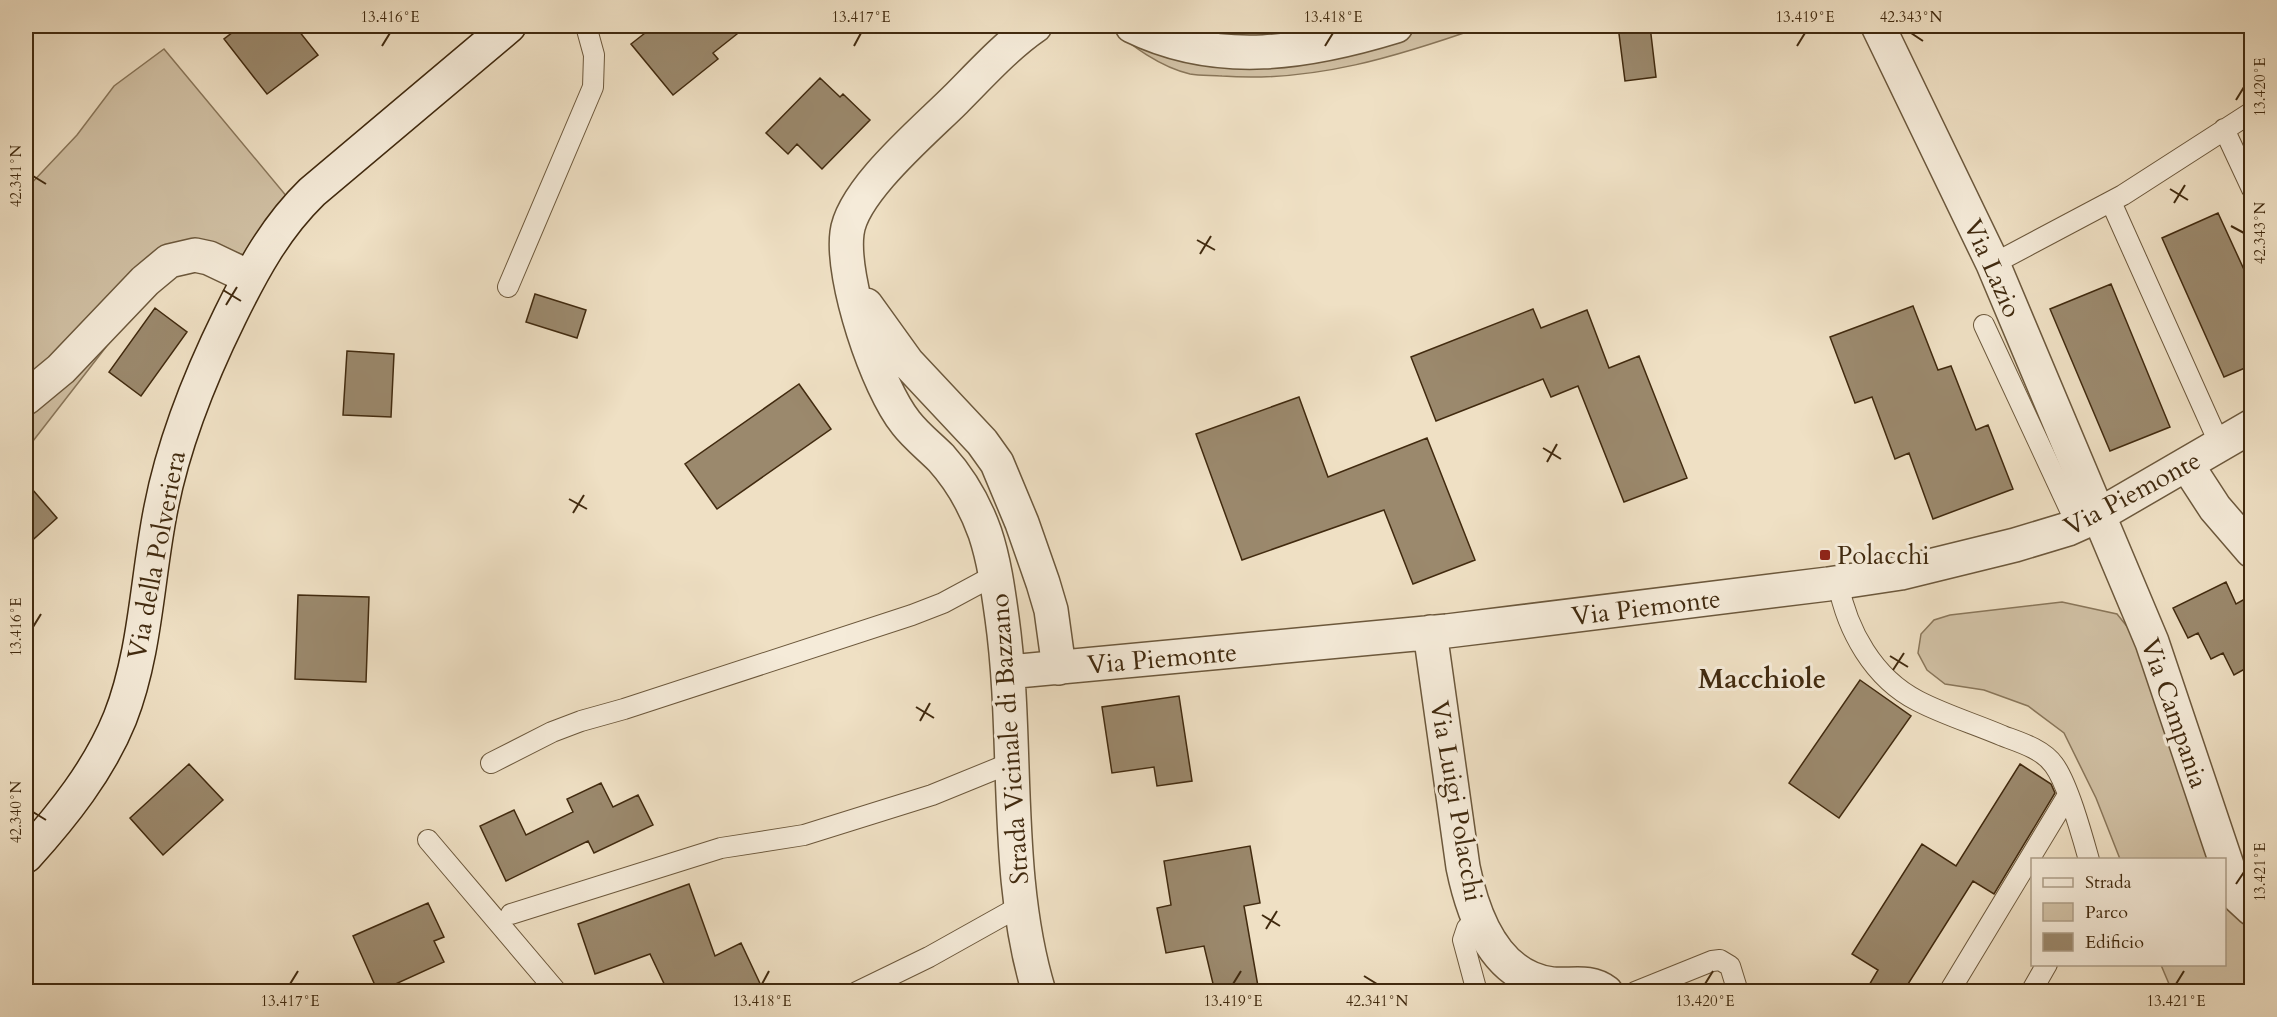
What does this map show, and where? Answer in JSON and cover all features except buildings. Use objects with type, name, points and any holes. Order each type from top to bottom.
[{"type":"street","name":"Via della Polveriera","points":[[26,856],[82,786],[102,754],[120,717],[136,662],[161,509],[173,458],[197,388],[249,278],[280,227],[312,192],[509,26]]},
{"type":"street","name":"Strada Vicinale di Bazzano","points":[[1035,26],[982,73],[877,180],[859,204],[850,221],[847,232],[847,253],[854,297],[879,377],[906,423],[947,465],[967,494],[985,533],[996,579],[1008,672],[1022,905],[1029,955],[1039,992]]},
{"type":"street","points":[[1132,26],[1156,36],[1194,46],[1256,53],[1322,45],[1396,26]]},
{"type":"street","name":"Via Lazio","points":[[1878,26],[1993,264],[2087,520]]},
{"type":"street","points":[[847,253],[856,286],[875,321],[907,362],[982,442],[997,463],[1022,523],[1043,583],[1051,610],[1059,668]]},
{"type":"street","points":[[26,398],[61,369],[145,280],[169,261],[195,255],[209,258],[249,278]]},
{"type":"street","name":"Via Piemonte","points":[[1008,672],[1430,632],[1838,583],[1939,564],[2048,536],[2087,520],[2252,426]]},
{"type":"street","points":[[2187,465],[2215,508],[2252,551]]},
{"type":"street","name":"Via Campania","points":[[2087,520],[2160,664],[2225,858]]},
{"type":"street","name":"Via Luigi Polacchi","points":[[1430,632],[1463,867],[1478,917],[1488,938],[1503,958],[1526,975],[1554,984],[1593,985],[1606,992]]},
{"type":"street","name":"Via Campania","points":[[2226,862],[2239,897],[2252,909]]},
{"type":"lane","points":[[508,287],[593,87],[594,56],[586,26]]},
{"type":"lane","points":[[1993,264],[2111,202],[2252,112]]},
{"type":"lane","points":[[2224,129],[2252,189]]},
{"type":"lane","points":[[2111,202],[2220,445]]},
{"type":"lane","points":[[1983,325],[2087,520]]},
{"type":"lane","points":[[491,763],[532,741],[581,721],[912,615],[943,603],[982,582],[996,579]]},
{"type":"lane","points":[[1838,583],[1852,630],[1883,675],[1917,701],[2013,740],[2045,756],[2054,764],[2068,795],[2088,858]]},
{"type":"lane","points":[[511,914],[709,851],[804,835],[932,795],[1013,762]]},
{"type":"lane","points":[[1949,992],[2068,795]]},
{"type":"lane","points":[[428,840],[557,992]]},
{"type":"lane","points":[[857,992],[929,957],[1022,905]]},
{"type":"lane","points":[[1477,992],[1463,940],[1467,928],[1478,917]]},
{"type":"lane","points":[[1635,992],[1715,960],[1725,962],[1730,966],[1738,992]]},
{"type":"lane","points":[[2031,992],[2047,966]]},
{"type":"green space","points":[[1108,26],[1484,26],[1388,57],[1355,65],[1289,75],[1256,77],[1198,75],[1179,71],[1147,55]]},
{"type":"green space","points":[[164,49],[288,198],[246,256],[227,249],[186,244],[26,450],[26,189],[77,135],[114,86]]},
{"type":"green space","points":[[2062,602],[2117,614],[2142,645],[2216,858],[2120,858],[2096,798],[2064,733],[2028,706],[1984,690],[1945,684],[1927,670],[1918,653],[1921,634],[1934,620],[1950,615]]},
{"type":"green space","points":[[2226,887],[2230,899],[2251,929],[2251,991],[2172,991],[2161,966],[2226,966]]},
{"type":"place","name":"Polacchi","points":[[1825,555]]},
{"type":"district","name":"Macchiole","points":[[1762,679]]}]
